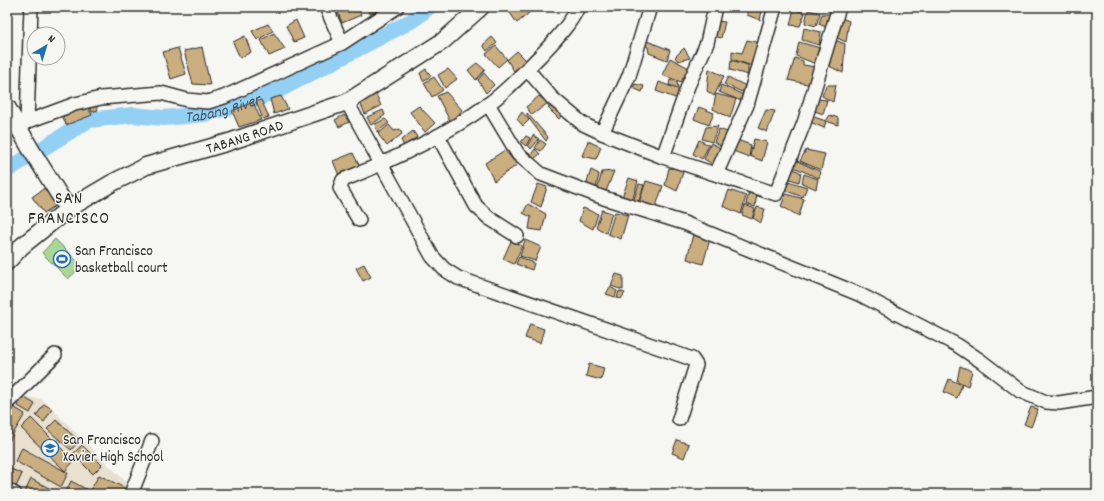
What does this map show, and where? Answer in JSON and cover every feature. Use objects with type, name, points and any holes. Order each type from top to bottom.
[{"type":"main road","name":"TABANG ROAD","points":[[7,262],[22,246],[68,209],[112,182],[146,166],[229,142],[347,102],[443,42],[481,7]]},
{"type":"main road","points":[[7,107],[23,124],[30,148],[68,209]]},
{"type":"street","points":[[31,7],[23,124],[75,104],[101,98],[161,93],[187,100],[208,102],[224,97],[342,43],[397,7]]},
{"type":"street","points":[[326,7],[342,43]]},
{"type":"street","points":[[359,220],[340,188],[343,180],[380,165],[438,136],[488,104],[527,69],[555,40],[578,7]]},
{"type":"street","points":[[602,133],[629,76],[650,7]]},
{"type":"street","points":[[664,157],[688,86],[707,43],[715,7]]},
{"type":"street","points":[[716,174],[746,105],[775,7]]},
{"type":"street","points":[[527,69],[552,98],[583,124],[664,157],[776,194],[806,116],[839,7]]},
{"type":"street","points":[[347,102],[380,165],[432,256],[444,269],[458,278],[692,359],[696,366],[679,419]]},
{"type":"street","points":[[488,104],[518,154],[541,174],[604,198],[691,226],[861,295],[957,345],[981,361],[1020,391],[1040,399],[1058,403],[1097,397]]},
{"type":"street","points":[[438,136],[476,206],[489,218],[517,236]]},
{"type":"street","points":[[7,403],[55,355]]},
{"type":"street","points":[[131,494],[152,440]]},
{"type":"street","points":[[7,490],[15,494]]},
{"type":"shaded area","name":"San Francisco Xavier High School","points":[[19,396],[42,399],[131,487],[128,494],[28,494],[7,483],[7,414]]},
{"type":"green space","name":"San Francisco basketball court","points":[[55,239],[82,266],[68,279],[42,253]]},
{"type":"building","points":[[336,7],[358,7],[361,15],[342,23]]},
{"type":"building","points":[[365,7],[382,7],[383,8],[370,14]]},
{"type":"building","points":[[510,7],[512,9],[524,7],[529,13],[517,23],[508,10]]},
{"type":"building","points":[[748,7],[762,11],[760,20],[747,15]]},
{"type":"building","points":[[794,9],[805,13],[800,26],[790,25]]},
{"type":"building","points":[[808,10],[820,13],[816,26],[805,23]]},
{"type":"building","points":[[822,14],[829,14],[828,28],[819,24]]},
{"type":"building","points":[[839,17],[849,21],[846,42],[835,37]]},
{"type":"building","points":[[296,20],[304,38],[294,42],[286,26]]},
{"type":"building","points":[[716,21],[725,22],[721,38],[710,35]]},
{"type":"building","points":[[268,24],[273,31],[257,40],[252,31]]},
{"type":"building","points":[[804,28],[821,32],[819,45],[802,40]]},
{"type":"building","points":[[274,33],[285,49],[269,56],[261,40]]},
{"type":"building","points":[[245,36],[251,52],[240,58],[233,42]]},
{"type":"building","points":[[492,37],[497,43],[487,51],[483,45]]},
{"type":"building","points":[[747,40],[761,43],[755,67],[732,59],[732,51],[742,53]]},
{"type":"building","points":[[835,40],[845,44],[843,73],[829,66]]},
{"type":"building","points":[[647,41],[670,50],[667,60],[649,53],[648,47],[645,45]]},
{"type":"building","points":[[799,42],[820,48],[816,64],[796,56]]},
{"type":"building","points":[[496,46],[507,59],[498,67],[486,54]]},
{"type":"building","points":[[202,47],[210,85],[193,84],[184,51]]},
{"type":"building","points":[[178,48],[186,74],[171,79],[163,52]]},
{"type":"building","points":[[684,48],[690,58],[678,61],[675,57]]},
{"type":"building","points":[[517,51],[527,61],[514,71],[507,60]]},
{"type":"building","points":[[670,58],[689,68],[684,83],[662,75]]},
{"type":"building","points":[[795,58],[803,61],[803,65],[816,67],[812,85],[788,80]]},
{"type":"building","points":[[731,60],[748,65],[748,75],[730,70]]},
{"type":"building","points":[[477,63],[485,70],[476,80],[468,70]]},
{"type":"building","points":[[426,69],[431,76],[423,81],[420,73]]},
{"type":"building","points":[[448,69],[457,79],[445,88],[438,75]]},
{"type":"building","points":[[709,69],[724,76],[714,96],[707,91]]},
{"type":"building","points":[[484,73],[494,85],[486,93],[478,80]]},
{"type":"building","points":[[434,77],[443,90],[432,97],[424,83]]},
{"type":"building","points":[[728,77],[746,86],[742,92],[724,84]]},
{"type":"building","points":[[670,80],[677,82],[678,88],[669,85]]},
{"type":"building","points":[[659,82],[680,90],[678,99],[656,91]]},
{"type":"building","points":[[635,84],[644,86],[642,92],[633,88]]},
{"type":"building","points":[[721,85],[746,96],[744,102],[719,92]]},
{"type":"building","points":[[826,85],[836,85],[833,102],[822,96]]},
{"type":"building","points":[[446,92],[462,110],[456,118],[450,121],[437,96]]},
{"type":"building","points":[[376,94],[381,106],[365,114],[360,102]]},
{"type":"building","points":[[716,94],[736,99],[730,118],[713,109]]},
{"type":"building","points":[[281,96],[288,109],[274,114],[270,99]]},
{"type":"building","points":[[539,96],[548,103],[532,115],[526,107]]},
{"type":"building","points":[[817,99],[827,100],[823,114],[812,110]]},
{"type":"building","points":[[261,100],[269,117],[263,119],[256,102]]},
{"type":"building","points":[[253,102],[261,120],[239,127],[232,111]]},
{"type":"building","points":[[95,103],[98,110],[92,112],[89,105]]},
{"type":"building","points":[[87,105],[92,115],[66,125],[62,115]]},
{"type":"building","points":[[419,106],[435,123],[425,132],[410,112]]},
{"type":"building","points":[[552,106],[561,116],[559,119],[548,108]]},
{"type":"building","points":[[699,107],[714,113],[709,125],[694,119]]},
{"type":"building","points":[[383,110],[385,115],[371,125],[367,117]]},
{"type":"building","points":[[766,110],[775,111],[767,132],[758,128]]},
{"type":"building","points":[[522,112],[529,120],[523,126],[517,119]]},
{"type":"building","points":[[527,113],[548,137],[546,141],[527,116]]},
{"type":"building","points":[[344,115],[349,122],[339,127],[335,120]]},
{"type":"building","points":[[830,115],[838,118],[838,125],[826,121]]},
{"type":"building","points":[[811,116],[826,121],[824,128],[808,121]]},
{"type":"building","points":[[385,119],[389,123],[377,132],[375,124]]},
{"type":"building","points":[[389,125],[394,131],[400,129],[402,134],[387,146],[378,134]]},
{"type":"building","points":[[718,126],[712,142],[702,139],[706,127]]},
{"type":"building","points":[[719,129],[730,133],[724,148],[714,142]]},
{"type":"building","points":[[413,131],[417,137],[404,146],[401,140]]},
{"type":"building","points":[[533,135],[539,139],[531,149],[528,145]]},
{"type":"building","points":[[526,136],[530,138],[526,146],[521,142]]},
{"type":"building","points":[[754,139],[767,142],[762,161],[750,156]]},
{"type":"building","points":[[540,140],[546,144],[541,151],[535,148]]},
{"type":"building","points":[[699,140],[709,145],[702,159],[693,154]]},
{"type":"building","points":[[737,140],[751,145],[749,157],[733,151]]},
{"type":"building","points":[[588,141],[601,147],[596,159],[582,156]]},
{"type":"building","points":[[711,143],[722,149],[717,167],[704,159]]},
{"type":"building","points":[[535,149],[540,154],[534,159],[530,156]]},
{"type":"building","points":[[505,150],[517,165],[494,181],[485,163]]},
{"type":"building","points":[[806,150],[825,154],[821,170],[800,161]]},
{"type":"building","points":[[353,153],[360,167],[340,178],[333,161]]},
{"type":"building","points":[[793,159],[821,172],[819,178],[791,166]]},
{"type":"building","points":[[669,168],[684,169],[677,191],[665,185]]},
{"type":"building","points":[[792,168],[801,173],[799,182],[787,178]]},
{"type":"building","points":[[591,170],[599,174],[596,188],[586,185]]},
{"type":"building","points":[[614,171],[605,194],[597,190],[602,172]]},
{"type":"building","points":[[804,174],[818,179],[816,189],[802,183]]},
{"type":"building","points":[[629,178],[638,181],[632,201],[622,197]]},
{"type":"building","points":[[646,181],[663,186],[655,209],[639,203]]},
{"type":"building","points":[[788,181],[807,187],[803,197],[784,190]]},
{"type":"building","points":[[538,184],[547,187],[541,207],[531,202]]},
{"type":"building","points":[[639,184],[644,185],[638,204],[633,202]]},
{"type":"building","name":"SAN FRANCISCO","points":[[46,187],[58,204],[44,213],[32,197]]},
{"type":"building","points":[[729,190],[746,196],[741,214],[723,206]]},
{"type":"building","points":[[749,191],[757,193],[755,207],[746,204]]},
{"type":"building","points":[[786,194],[804,199],[799,216],[781,206]]},
{"type":"building","points":[[528,204],[546,214],[542,231],[529,229],[531,217],[523,213]]},
{"type":"building","points":[[745,205],[755,209],[752,219],[742,215]]},
{"type":"building","points":[[757,207],[765,209],[761,223],[753,218]]},
{"type":"building","points":[[583,208],[598,214],[593,229],[579,221]]},
{"type":"building","points":[[602,210],[612,213],[606,233],[596,227]]},
{"type":"building","points":[[615,212],[628,215],[621,239],[608,234]]},
{"type":"building","points":[[693,234],[710,239],[703,264],[687,259]]},
{"type":"building","points":[[525,240],[541,247],[535,261],[520,256]]},
{"type":"building","points":[[511,241],[522,246],[514,264],[503,259]]},
{"type":"building","points":[[519,257],[534,263],[532,270],[516,264]]},
{"type":"building","points":[[364,264],[371,277],[363,281],[356,268]]},
{"type":"building","points":[[616,274],[623,276],[623,290],[611,286]]},
{"type":"building","points":[[610,287],[617,291],[615,297],[606,294]]},
{"type":"building","points":[[619,291],[625,293],[621,299],[617,298]]},
{"type":"building","points":[[530,324],[544,329],[540,343],[525,338]]},
{"type":"building","points":[[589,364],[604,368],[601,380],[586,376]]},
{"type":"building","points":[[960,366],[972,371],[968,386],[957,381]]},
{"type":"building","points":[[949,379],[962,385],[957,398],[944,392]]},
{"type":"building","points":[[23,397],[35,404],[30,413],[18,406]]},
{"type":"building","points":[[44,404],[52,409],[44,422],[36,416]]},
{"type":"building","points":[[12,406],[25,414],[7,444],[7,415]]},
{"type":"building","points":[[1031,407],[1038,409],[1031,427],[1024,424]]},
{"type":"building","points":[[31,418],[74,461],[65,471],[21,428]]},
{"type":"building","points":[[56,420],[79,441],[71,450],[47,429]]},
{"type":"building","points":[[677,440],[689,444],[684,458],[672,453]]},
{"type":"building","points":[[82,445],[102,465],[93,474],[73,454]]},
{"type":"building","points":[[22,448],[68,473],[61,487],[15,461]]},
{"type":"building","points":[[7,467],[22,474],[15,489],[7,485]]},
{"type":"building","points":[[99,475],[125,488],[122,494],[100,494],[91,489]]},
{"type":"building","points":[[31,479],[61,494],[24,494]]},
{"type":"building","points":[[71,481],[95,494],[65,494]]},
{"type":"waterway","name":"Tabang River","points":[[7,170],[89,120],[133,115],[164,118],[204,114],[239,105],[281,89],[413,20],[429,7]]},
{"type":"place","name":"San Francisco basketball court","points":[[62,259]]},
{"type":"place","name":"San Francisco Xavier High School","points":[[50,448]]},
{"type":"district","name":"SAN FRANCISCO","points":[[69,207]]}]
